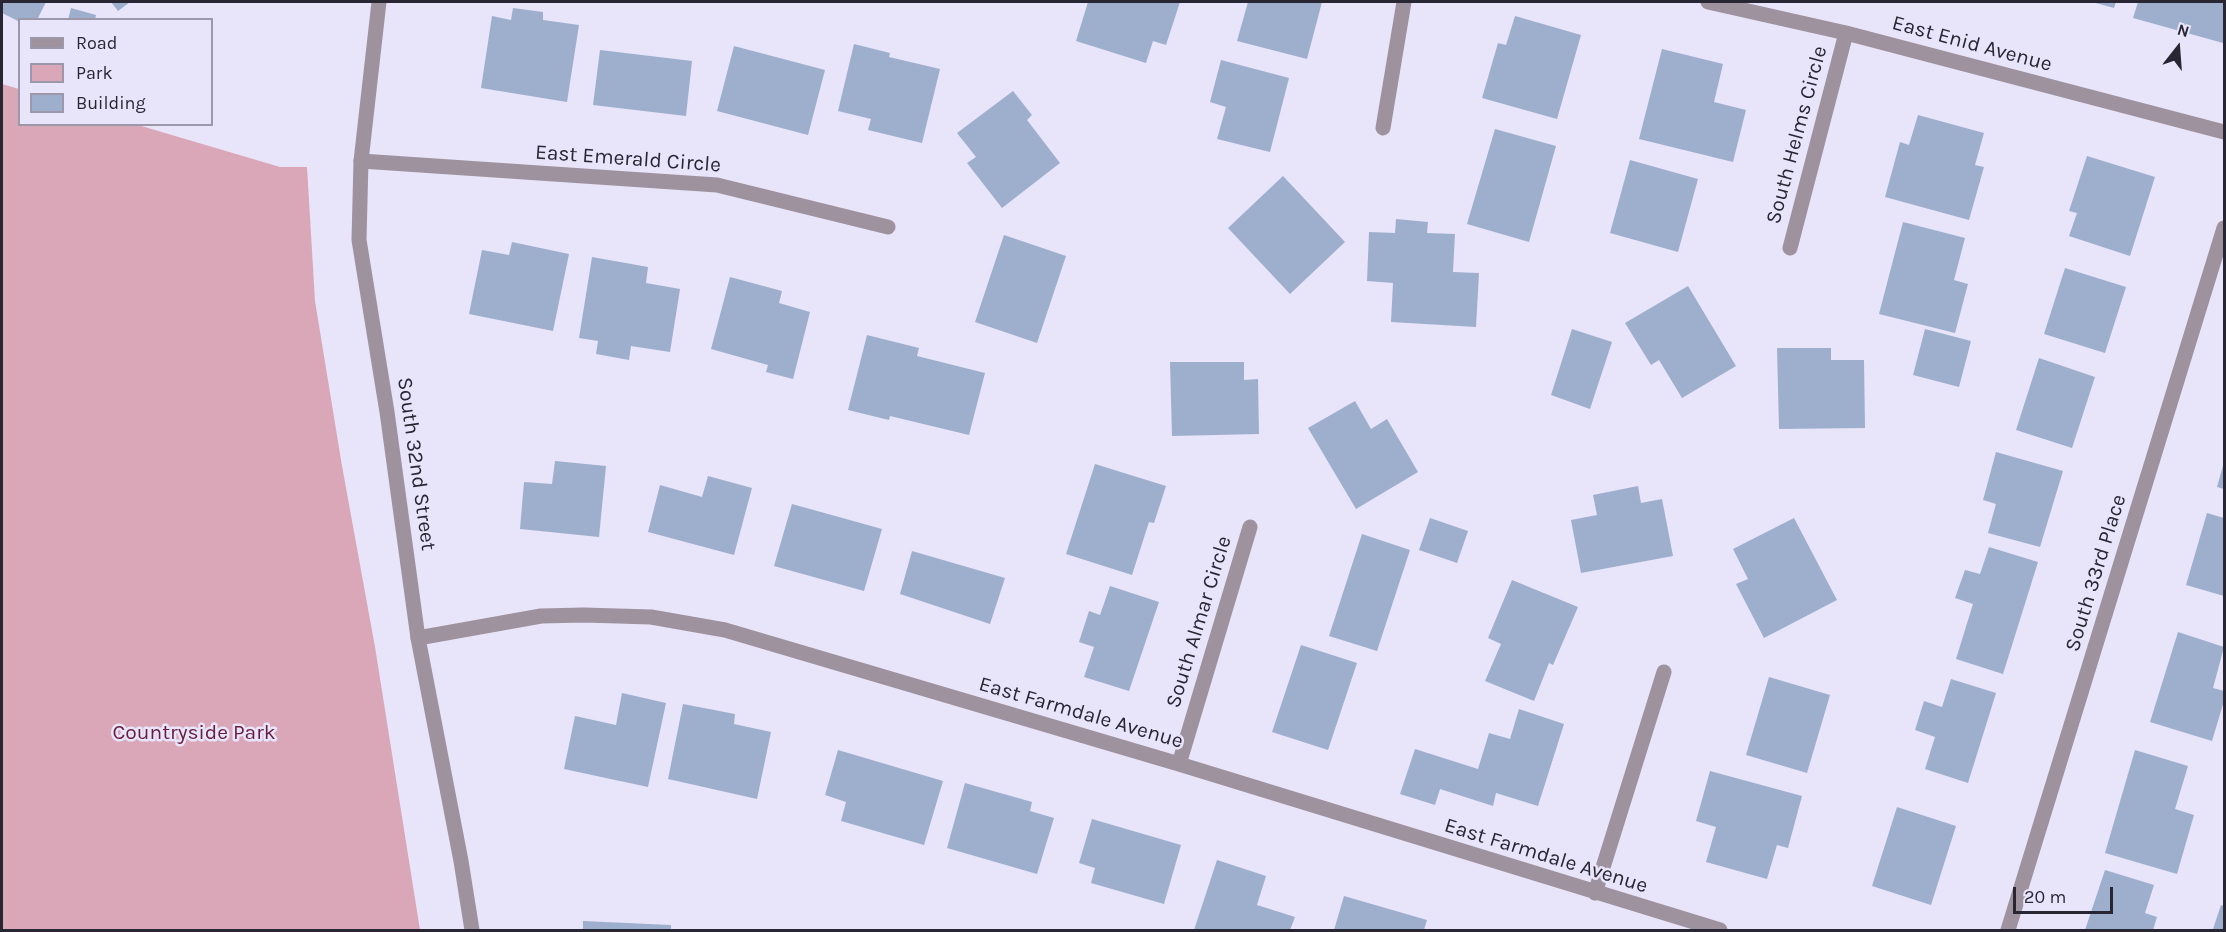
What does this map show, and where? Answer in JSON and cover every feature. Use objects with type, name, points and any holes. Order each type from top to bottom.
[{"type":"street","name":"South 32nd Street","points":[[379,2],[361,161],[360,240],[391,436],[418,638],[472,930]]},
{"type":"street","points":[[1383,128],[1404,2]]},
{"type":"street","name":"East Enid Avenue","points":[[1708,2],[1846,33],[2224,132]]},
{"type":"street","name":"South Helms Circle","points":[[1790,248],[1846,33]]},
{"type":"street","name":"East Emerald Circle","points":[[361,161],[717,185],[888,227]]},
{"type":"street","name":"South 33rd Place","points":[[2007,930],[2224,228]]},
{"type":"street","name":"South Almar Circle","points":[[1179,764],[1250,527]]},
{"type":"street","name":"East Farmdale Avenue","points":[[418,638],[541,616],[651,617],[725,630],[1179,764],[1720,930]]},
{"type":"street","points":[[1595,893],[1664,672]]},
{"type":"green space","name":"Countryside Park","points":[[2,84],[18,89],[18,126],[141,126],[280,167],[307,167],[315,301],[375,647],[420,930],[2,930]]},
{"type":"building","points":[[2,2],[46,2],[38,18],[18,18],[18,21],[2,13]]},
{"type":"building","points":[[111,2],[130,2],[118,11]]},
{"type":"building","points":[[1088,2],[1180,2],[1166,45],[1153,41],[1146,63],[1076,41]]},
{"type":"building","points":[[1248,2],[1322,2],[1307,59],[1237,41]]},
{"type":"building","points":[[2092,2],[2116,2],[2114,8]]},
{"type":"building","points":[[2138,2],[2224,2],[2223,43],[2133,18]]},
{"type":"building","points":[[71,8],[96,15],[95,18],[68,18]]},
{"type":"building","points":[[513,8],[543,12],[543,20],[579,25],[567,102],[481,88],[492,16],[511,20]]},
{"type":"building","points":[[1515,16],[1581,35],[1557,119],[1482,98],[1498,43],[1506,45]]},
{"type":"building","points":[[854,44],[890,53],[889,57],[940,69],[922,143],[868,130],[871,119],[838,111]]},
{"type":"building","points":[[734,46],[825,70],[808,135],[717,111]]},
{"type":"building","points":[[1662,49],[1723,64],[1714,102],[1746,110],[1733,162],[1639,139]]},
{"type":"building","points":[[600,50],[692,61],[686,116],[593,105]]},
{"type":"building","points":[[1221,60],[1289,78],[1270,152],[1217,139],[1226,107],[1210,102]]},
{"type":"building","points":[[1013,91],[1032,115],[1027,120],[1060,163],[1002,208],[967,163],[976,157],[957,133]]},
{"type":"building","points":[[1918,115],[1984,133],[1975,165],[1984,167],[1969,220],[1885,197],[1900,142],[1909,145]]},
{"type":"building","points":[[1495,129],[1556,146],[1529,242],[1467,224]]},
{"type":"building","points":[[2087,156],[2155,177],[2130,256],[2069,236],[2077,213],[2069,211]]},
{"type":"building","points":[[1630,160],[1698,179],[1678,252],[1610,233]]},
{"type":"building","points":[[1283,176],[1345,242],[1290,294],[1228,228]]},
{"type":"building","points":[[1396,219],[1428,222],[1427,233],[1455,234],[1453,272],[1479,273],[1476,327],[1391,322],[1393,283],[1367,281],[1369,232],[1395,233]]},
{"type":"building","points":[[1903,222],[1965,238],[1954,280],[1968,284],[1955,333],[1879,314]]},
{"type":"building","points":[[1004,235],[1066,256],[1037,343],[975,322]]},
{"type":"building","points":[[512,242],[569,254],[553,331],[469,314],[482,250],[509,255]]},
{"type":"building","points":[[592,257],[648,267],[646,283],[680,289],[670,352],[631,346],[629,360],[596,354],[598,341],[579,338]]},
{"type":"building","points":[[2065,268],[2126,287],[2105,353],[2044,334]]},
{"type":"building","points":[[730,277],[782,291],[779,303],[810,312],[793,379],[766,372],[768,365],[711,349]]},
{"type":"building","points":[[1688,286],[1736,366],[1682,398],[1659,360],[1651,365],[1625,323]]},
{"type":"building","points":[[1572,329],[1612,342],[1590,409],[1551,395]]},
{"type":"building","points":[[1925,329],[1971,341],[1959,387],[1913,375]]},
{"type":"building","points":[[867,335],[919,348],[917,356],[985,373],[969,435],[890,416],[889,420],[848,410]]},
{"type":"building","points":[[1777,348],[1831,348],[1831,360],[1864,360],[1865,428],[1779,429]]},
{"type":"building","points":[[2039,358],[2095,377],[2072,448],[2016,430]]},
{"type":"building","points":[[1170,362],[1244,362],[1244,380],[1258,379],[1259,434],[1172,436]]},
{"type":"building","points":[[1355,401],[1371,429],[1387,419],[1418,472],[1356,509],[1308,428]]},
{"type":"building","points":[[1996,452],[2063,471],[2040,547],[1988,533],[1996,504],[1983,500]]},
{"type":"building","points":[[555,461],[606,466],[599,537],[520,529],[524,482],[552,484]]},
{"type":"building","points":[[2224,462],[2224,489],[2217,487]]},
{"type":"building","points":[[1095,464],[1166,486],[1154,523],[1149,522],[1132,575],[1066,554]]},
{"type":"building","points":[[708,476],[752,488],[734,555],[648,532],[660,485],[702,497]]},
{"type":"building","points":[[1638,486],[1641,503],[1662,499],[1673,556],[1581,573],[1571,520],[1597,515],[1593,495]]},
{"type":"building","points":[[792,504],[882,529],[864,591],[774,566]]},
{"type":"building","points":[[2207,513],[2224,518],[2224,596],[2186,585]]},
{"type":"building","points":[[1430,518],[1468,531],[1457,563],[1419,550]]},
{"type":"building","points":[[1794,518],[1837,600],[1764,638],[1736,584],[1748,579],[1733,549]]},
{"type":"building","points":[[1362,534],[1410,550],[1377,651],[1329,636]]},
{"type":"building","points":[[1989,547],[2038,562],[2003,674],[1956,659],[1973,604],[1955,598],[1965,570],[1980,574]]},
{"type":"building","points":[[912,551],[1005,578],[990,624],[900,594]]},
{"type":"building","points":[[1512,580],[1578,607],[1553,665],[1549,663],[1534,701],[1485,681],[1501,644],[1488,638]]},
{"type":"building","points":[[1110,586],[1159,602],[1129,691],[1084,677],[1094,647],[1079,642],[1089,611],[1100,615]]},
{"type":"building","points":[[2178,632],[2224,647],[2213,688],[2224,691],[2224,701],[2212,741],[2150,722]]},
{"type":"building","points":[[1301,645],[1357,663],[1328,750],[1272,732]]},
{"type":"building","points":[[1769,677],[1830,695],[1807,773],[1746,755]]},
{"type":"building","points":[[1951,679],[1996,693],[1968,783],[1925,769],[1935,737],[1915,730],[1924,701],[1942,707]]},
{"type":"building","points":[[622,693],[666,703],[648,787],[564,769],[575,716],[616,725]]},
{"type":"building","points":[[683,704],[735,714],[734,724],[771,732],[757,799],[668,779]]},
{"type":"building","points":[[1519,709],[1564,724],[1538,806],[1496,793],[1493,806],[1440,789],[1435,805],[1400,794],[1415,749],[1478,769],[1489,733],[1510,739]]},
{"type":"building","points":[[838,750],[943,781],[924,845],[841,821],[846,802],[825,795]]},
{"type":"building","points":[[2135,750],[2188,766],[2175,809],[2194,815],[2177,874],[2105,853]]},
{"type":"building","points":[[1710,771],[1802,796],[1788,848],[1777,845],[1767,879],[1706,862],[1716,827],[1696,821]]},
{"type":"building","points":[[965,783],[1032,802],[1030,811],[1054,818],[1037,874],[947,848]]},
{"type":"building","points":[[1897,807],[1956,826],[1931,905],[1872,886]]},
{"type":"building","points":[[1092,819],[1181,845],[1164,904],[1091,883],[1095,868],[1079,863]]},
{"type":"building","points":[[1217,860],[1266,876],[1257,905],[1295,917],[1290,930],[1194,930]]},
{"type":"building","points":[[2105,870],[2154,885],[2145,913],[2157,917],[2153,930],[2085,930]]},
{"type":"building","points":[[1344,896],[1427,920],[1424,930],[1334,930]]},
{"type":"building","points":[[2221,905],[2224,906],[2224,930],[2217,930],[2213,929]]},
{"type":"building","points":[[583,921],[671,925],[671,930],[583,930]]}]
